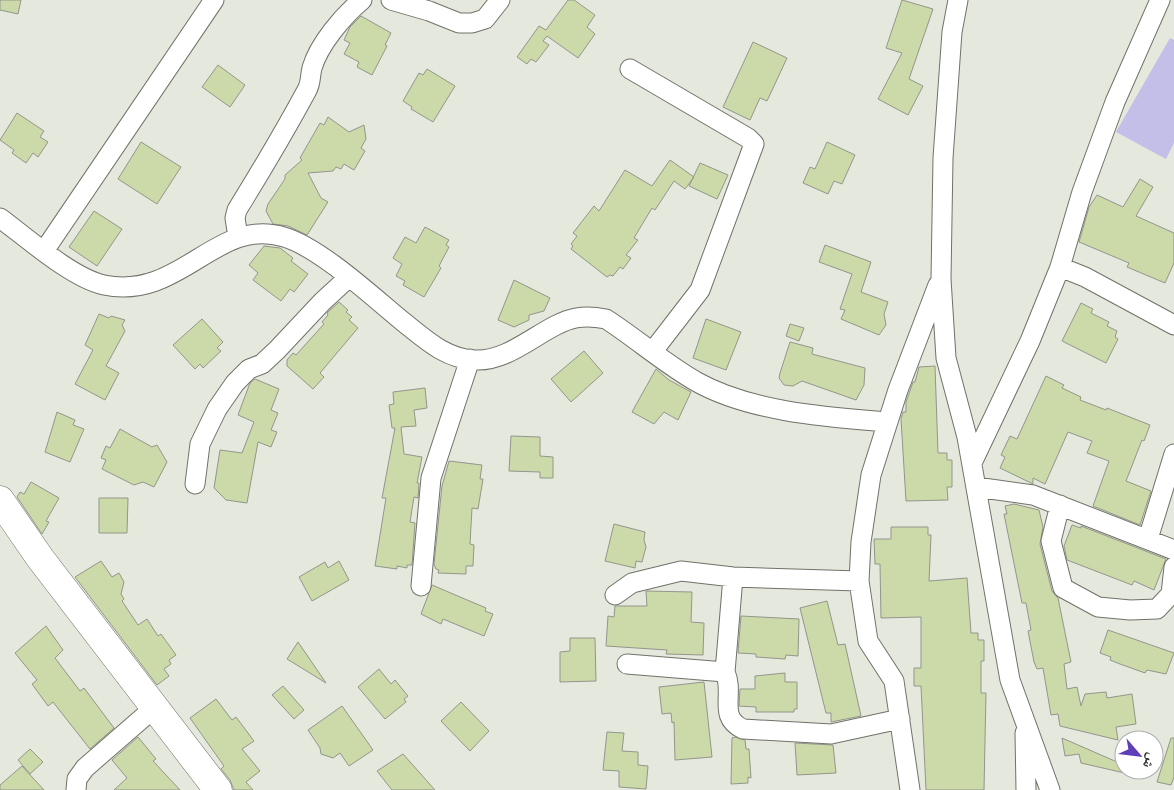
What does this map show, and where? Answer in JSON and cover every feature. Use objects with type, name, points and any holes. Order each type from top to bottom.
[{"type":"street","points":[[44,251],[214,0]]},
{"type":"street","points":[[238,237],[235,218],[237,210],[276,147],[310,85],[312,68],[324,44],[352,8],[362,0]]},
{"type":"street","points":[[391,0],[429,11],[459,23],[472,23],[485,19],[500,0]]},
{"type":"street","points":[[958,0],[952,32],[943,158],[940,279],[946,358],[972,463],[1010,680],[1050,790]]},
{"type":"street","points":[[972,463],[1030,341],[1060,267],[1082,192],[1114,102],[1160,0]]},
{"type":"street","points":[[630,69],[748,138],[754,144],[700,290],[653,351]]},
{"type":"street","points":[[0,218],[58,261],[104,284],[148,285],[168,278],[215,248],[238,237],[264,234],[283,236],[308,248],[434,346],[447,353],[470,359],[486,359],[504,354],[574,318],[592,317],[606,319],[697,382],[728,396],[827,417],[888,422]]},
{"type":"street","points":[[1060,267],[1084,277],[1174,325]]},
{"type":"street","points":[[195,484],[200,444],[217,409],[235,383],[249,369],[262,364],[348,278]]},
{"type":"street","points":[[910,790],[894,681],[868,641],[859,581],[861,542],[872,474],[888,422],[940,279]]},
{"type":"street","points":[[420,586],[431,478],[458,403],[470,359]]},
{"type":"street","points":[[1148,539],[1174,454]]},
{"type":"street","points":[[976,487],[1033,496],[1174,550]]},
{"type":"street","points":[[0,500],[40,558],[218,790]]},
{"type":"street","points":[[1060,505],[1051,541],[1063,588],[1077,596],[1098,607],[1130,610],[1157,609],[1171,594],[1174,568]]},
{"type":"street","points":[[615,595],[632,583],[681,571],[733,577],[859,581]]},
{"type":"street","points":[[733,577],[725,672],[729,681],[729,715],[733,724],[743,729],[831,734],[900,719]]},
{"type":"street","points":[[627,664],[725,672]]},
{"type":"street","points":[[76,790],[77,779],[85,768],[154,708]]},
{"type":"street","points":[[1025,717],[1026,790]]},
{"type":"shaded area","points":[[1170,38],[1174,40],[1174,143],[1166,159],[1116,132]]},
{"type":"building","points":[[0,0],[21,0],[18,14],[0,10]]},
{"type":"building","points":[[568,0],[574,0],[595,15],[587,27],[595,34],[578,58],[547,36],[543,41],[549,45],[536,62],[531,59],[527,64],[517,57],[539,26],[546,30]]},
{"type":"building","points":[[902,0],[933,9],[909,79],[923,86],[908,115],[878,99],[902,53],[886,48]]},
{"type":"building","points":[[361,16],[391,33],[385,45],[387,46],[372,75],[357,67],[359,62],[344,54],[350,43],[344,40],[350,27]]},
{"type":"building","points":[[753,42],[787,58],[767,101],[760,98],[750,120],[723,107]]},
{"type":"building","points":[[218,65],[245,85],[230,107],[202,87]]},
{"type":"building","points":[[427,69],[455,86],[433,122],[411,109],[412,107],[403,101],[419,73],[423,75]]},
{"type":"building","points":[[17,113],[44,131],[40,137],[48,142],[38,157],[33,153],[26,163],[12,153],[14,150],[0,140]]},
{"type":"building","points":[[328,117],[349,132],[364,125],[366,139],[361,148],[365,151],[354,170],[344,164],[341,169],[336,167],[333,171],[308,173],[321,198],[328,202],[307,235],[288,226],[273,224],[266,211],[268,204],[285,179],[285,175],[302,160],[300,158],[320,123],[324,125]]},
{"type":"building","points":[[141,142],[181,167],[157,204],[118,179]]},
{"type":"building","points":[[827,142],[855,155],[842,184],[834,181],[828,194],[803,183],[810,167],[815,169]]},
{"type":"building","points":[[670,160],[694,177],[685,189],[674,181],[655,210],[652,208],[634,238],[638,240],[626,255],[631,258],[623,269],[620,267],[613,276],[607,277],[571,249],[573,246],[571,244],[577,236],[573,233],[594,206],[599,211],[625,170],[652,186]]},
{"type":"building","points":[[700,163],[728,175],[717,199],[689,186]]},
{"type":"building","points":[[1140,179],[1153,187],[1136,216],[1174,233],[1174,263],[1165,283],[1127,267],[1129,263],[1079,242],[1089,207],[1097,195],[1123,207]]},
{"type":"building","points":[[94,211],[122,229],[97,266],[69,247]]},
{"type":"building","points":[[425,227],[449,240],[446,245],[449,247],[439,266],[441,268],[424,297],[403,285],[405,281],[396,276],[402,264],[393,258],[405,237],[416,243]]},
{"type":"building","points":[[825,245],[871,262],[861,292],[888,302],[884,314],[886,325],[879,335],[841,319],[845,310],[840,309],[852,274],[819,262]]},
{"type":"building","points":[[264,246],[280,248],[293,258],[291,261],[308,274],[294,292],[290,289],[281,301],[253,280],[258,273],[249,265]]},
{"type":"building","points":[[514,280],[550,298],[544,311],[529,315],[529,320],[514,327],[498,320]]},
{"type":"building","points":[[339,302],[348,310],[346,312],[352,317],[349,320],[358,328],[320,373],[324,377],[313,389],[287,366],[287,360],[293,353],[296,355],[324,324],[322,322],[328,315],[327,313]]},
{"type":"building","points":[[1081,303],[1093,309],[1091,313],[1109,322],[1107,326],[1117,331],[1115,337],[1118,339],[1106,363],[1062,341]]},
{"type":"building","points":[[99,314],[109,318],[111,316],[125,320],[122,325],[125,331],[106,366],[119,373],[105,400],[75,384],[93,350],[85,345]]},
{"type":"building","points":[[202,319],[223,342],[217,348],[221,351],[203,368],[200,364],[195,369],[173,345]]},
{"type":"building","points":[[706,319],[741,332],[726,370],[693,358]]},
{"type":"building","points":[[790,324],[804,328],[799,341],[786,336]]},
{"type":"building","points":[[790,342],[813,348],[812,354],[865,368],[864,385],[856,400],[802,381],[793,386],[784,385],[779,378]]},
{"type":"building","points":[[584,351],[603,373],[571,402],[551,379]]},
{"type":"building","points":[[935,366],[938,453],[947,453],[947,460],[952,460],[952,487],[947,487],[948,500],[906,501],[901,419],[903,412],[906,412],[906,402],[919,367]]},
{"type":"building","points":[[656,369],[669,380],[691,392],[678,420],[664,412],[654,424],[632,412]]},
{"type":"building","points":[[1046,376],[1064,385],[1062,388],[1081,397],[1080,400],[1106,410],[1107,408],[1150,425],[1126,481],[1151,491],[1140,525],[1093,506],[1109,461],[1087,453],[1092,441],[1068,432],[1045,484],[1033,478],[1033,484],[1000,468],[1005,457],[1001,455],[1010,436],[1017,439]]},
{"type":"building","points":[[255,379],[279,389],[271,410],[278,413],[271,430],[277,432],[271,447],[258,442],[247,503],[226,500],[214,488],[220,450],[242,453],[254,422],[238,415],[250,383]]},
{"type":"building","points":[[425,388],[427,408],[414,410],[416,426],[401,427],[404,454],[422,457],[417,483],[419,483],[418,498],[414,497],[410,522],[415,523],[412,565],[407,565],[407,568],[397,566],[397,569],[375,566],[386,498],[382,498],[395,428],[392,428],[389,405],[394,404],[393,392]]},
{"type":"building","points":[[57,412],[75,420],[73,425],[84,429],[70,462],[45,452]]},
{"type":"building","points":[[120,429],[152,447],[157,445],[167,462],[154,487],[143,482],[134,485],[102,469],[106,460],[101,458],[106,446],[110,448]]},
{"type":"building","points":[[511,436],[540,437],[540,456],[553,457],[553,478],[540,478],[540,472],[509,471]]},
{"type":"building","points":[[449,461],[482,465],[480,479],[483,479],[478,509],[472,508],[470,544],[474,545],[473,566],[466,566],[466,574],[438,573],[439,570],[436,569],[434,564],[442,486]]},
{"type":"building","points":[[31,482],[59,498],[46,521],[49,522],[42,534],[17,497],[20,492],[24,494]]},
{"type":"building","points":[[99,498],[128,498],[127,533],[99,533]]},
{"type":"building","points":[[1014,504],[1039,510],[1043,527],[1040,544],[1052,591],[1058,598],[1071,662],[1064,664],[1067,689],[1077,687],[1081,706],[1085,694],[1106,692],[1107,698],[1132,694],[1136,724],[1116,727],[1114,739],[1060,726],[1058,714],[1051,715],[1043,668],[1037,669],[1034,662],[1028,631],[1031,630],[1026,603],[1022,603],[1004,514],[1007,514],[1005,506]]},
{"type":"building","points":[[614,524],[645,532],[644,540],[646,547],[642,562],[636,561],[635,568],[605,561]]},
{"type":"building","points":[[1072,525],[1081,528],[1081,526],[1166,559],[1154,590],[1134,581],[1132,585],[1067,560],[1064,546]]},
{"type":"building","points":[[891,527],[928,527],[928,535],[931,535],[929,581],[967,578],[971,633],[978,633],[978,640],[984,640],[984,661],[981,661],[981,693],[986,693],[984,790],[926,790],[921,686],[914,686],[914,668],[921,668],[921,617],[881,618],[880,564],[875,564],[874,539],[891,539]]},
{"type":"building","points":[[101,561],[112,577],[119,573],[124,582],[121,594],[124,599],[122,601],[138,625],[147,619],[158,636],[161,634],[176,655],[169,660],[171,664],[164,669],[169,676],[157,685],[75,577]]},
{"type":"building","points":[[339,561],[349,580],[312,601],[299,577],[325,562],[328,568]]},
{"type":"building","points":[[432,585],[486,608],[485,611],[493,614],[484,636],[443,619],[441,624],[421,614]]},
{"type":"building","points":[[646,591],[692,592],[691,622],[704,623],[703,655],[666,654],[667,650],[606,646],[608,616],[614,617],[615,606],[647,606]]},
{"type":"building","points":[[827,601],[838,645],[845,644],[861,716],[831,722],[831,713],[826,713],[800,608]]},
{"type":"building","points":[[741,616],[799,619],[798,656],[786,655],[785,659],[756,657],[756,654],[738,653]]},
{"type":"building","points":[[46,626],[63,650],[55,658],[80,691],[84,688],[114,728],[90,749],[53,702],[48,706],[32,684],[37,680],[15,653]]},
{"type":"building","points":[[1108,630],[1174,653],[1166,674],[1147,670],[1145,673],[1110,660],[1111,657],[1100,653]]},
{"type":"building","points":[[570,638],[595,638],[596,681],[560,682],[560,652],[570,651]]},
{"type":"building","points":[[298,642],[326,683],[287,659]]},
{"type":"building","points":[[379,669],[391,684],[395,680],[408,696],[404,699],[406,702],[385,719],[358,687]]},
{"type":"building","points":[[785,673],[785,682],[797,682],[797,709],[794,709],[794,712],[756,712],[756,707],[739,706],[740,689],[755,689],[755,676]]},
{"type":"building","points":[[704,682],[712,757],[675,760],[674,722],[672,723],[671,713],[662,714],[659,687]]},
{"type":"building","points":[[283,686],[304,710],[294,719],[272,695]]},
{"type":"building","points":[[216,699],[232,720],[236,717],[254,741],[242,749],[260,771],[246,782],[253,790],[234,790],[230,780],[221,769],[224,766],[190,718]]},
{"type":"building","points":[[461,702],[489,731],[470,751],[441,721]]},
{"type":"building","points":[[342,706],[373,750],[349,766],[340,753],[333,758],[321,754],[320,748],[308,730]]},
{"type":"building","points":[[607,732],[624,733],[622,751],[638,752],[638,765],[648,766],[646,789],[619,787],[619,771],[603,770]]},
{"type":"building","points":[[138,737],[156,759],[153,761],[180,790],[114,790],[127,778],[112,760]]},
{"type":"building","points":[[732,738],[745,740],[746,749],[749,749],[751,778],[748,777],[748,783],[731,784]]},
{"type":"building","points":[[1062,738],[1114,761],[1114,771],[1081,763],[1079,754],[1065,756]]},
{"type":"building","points":[[1171,738],[1174,738],[1174,777],[1171,785],[1157,782],[1158,780],[1164,780],[1164,760]]},
{"type":"building","points":[[795,743],[833,745],[836,773],[797,775]]},
{"type":"building","points":[[30,749],[43,762],[30,774],[18,760]]},
{"type":"building","points":[[403,754],[435,790],[392,790],[377,771]]},
{"type":"building","points":[[22,766],[44,790],[0,790],[0,785]]}]
